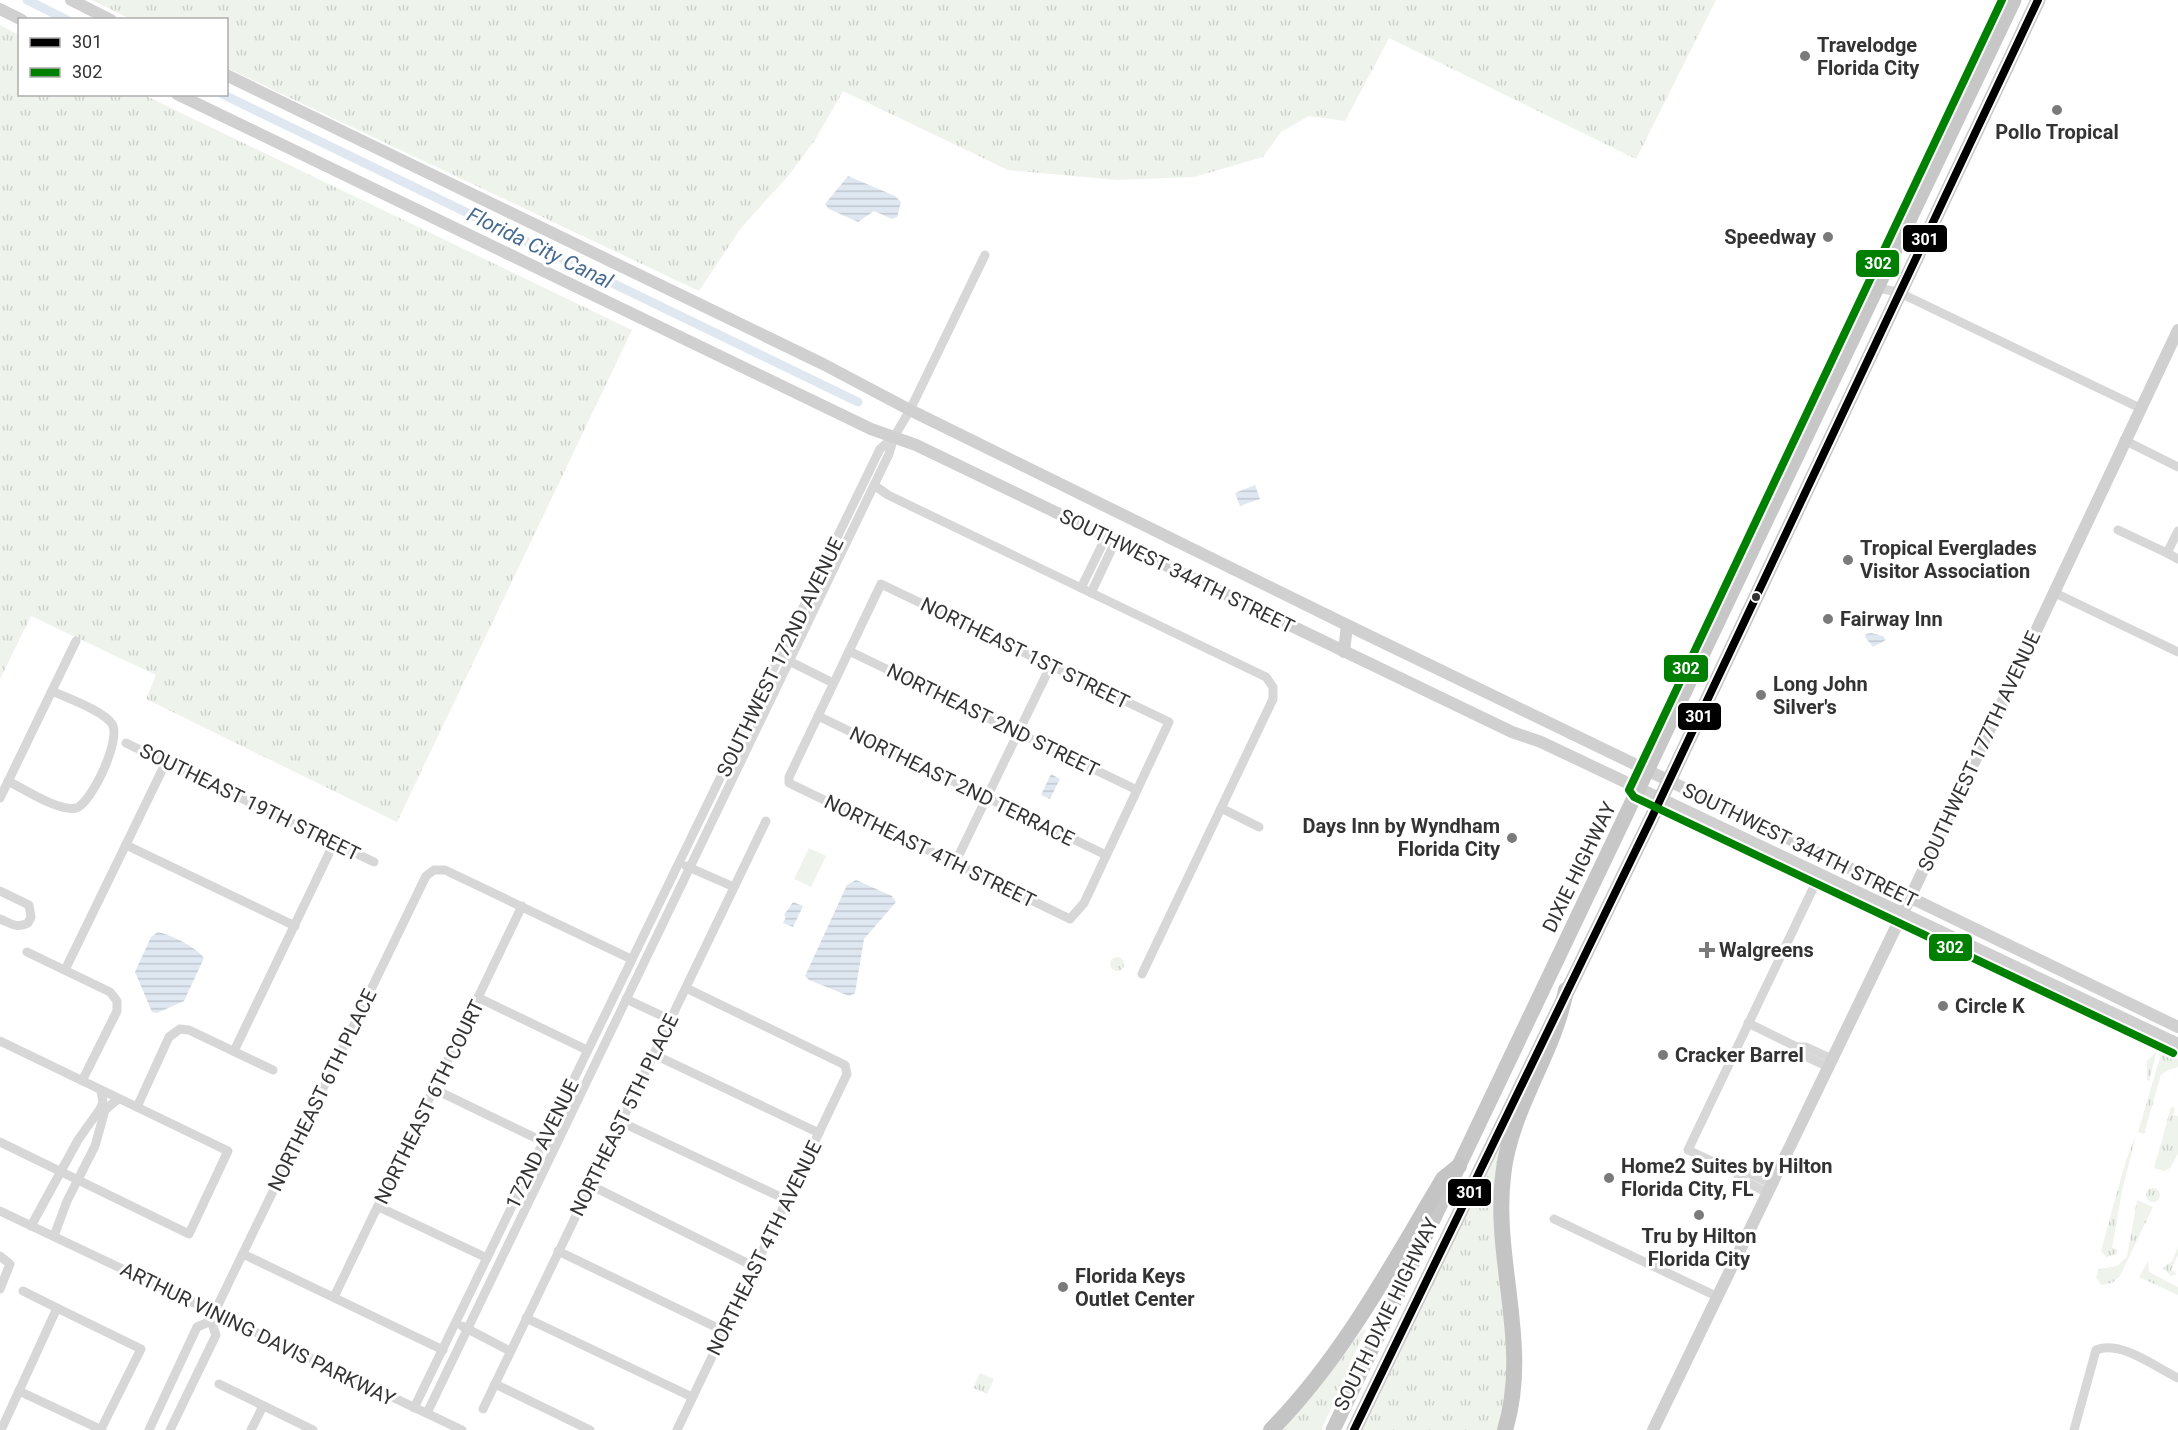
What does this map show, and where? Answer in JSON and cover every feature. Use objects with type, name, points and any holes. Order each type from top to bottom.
[{"type":"highway","name":"DIXIE HIGHWAY","points":[[1459,1166],[2014,0]]},
{"type":"highway","points":[[1505,1430],[1513,1395],[1515,1352],[1502,1219],[1503,1174],[1512,1131],[1561,1016],[1566,990],[1660,799],[2038,0]]},
{"type":"highway","name":"SOUTH DIXIE HIGHWAY","points":[[1354,1430],[1566,990]]},
{"type":"highway","points":[[1271,1430],[1310,1387],[1340,1347],[1443,1179],[1459,1166]]},
{"type":"highway","name":"SOUTH DIXIE HIGHWAY","points":[[1333,1430],[1459,1166]]},
{"type":"main road","points":[[70,0],[107,18]]},
{"type":"main road","points":[[0,9],[18,18]]},
{"type":"main road","name":"SOUTHWEST 344TH STREET","points":[[228,76],[824,364],[910,410],[1347,625],[2178,1027]]},
{"type":"main road","name":"SOUTHWEST 344TH STREET","points":[[181,96],[871,429],[894,437],[1111,539],[1512,732],[1540,742],[1639,788],[1819,876],[2178,1044]]},
{"type":"main road","name":"SOUTHWEST 177TH AVENUE","points":[[1653,1430],[1828,1062],[1910,898],[2124,440],[2178,330]]},
{"type":"main road","points":[[1331,646],[1347,625]]},
{"type":"main road","points":[[1344,652],[1347,625]]},
{"type":"street","points":[[1990,51],[2009,60]]},
{"type":"street","name":"SOUTHWEST 172ND AVENUE","points":[[681,885],[889,454],[894,437],[910,410],[985,255]]},
{"type":"street","points":[[1878,288],[1898,292],[2140,408]]},
{"type":"street","name":"SOUTHWEST 172ND AVENUE","points":[[670,880],[880,449],[894,437]]},
{"type":"street","points":[[2124,440],[2178,467]]},
{"type":"street","points":[[874,485],[888,495],[1270,682],[1274,693],[1273,699],[1142,974]]},
{"type":"street","points":[[2118,530],[2178,559]]},
{"type":"street","points":[[2167,553],[2178,531]]},
{"type":"street","points":[[1081,588],[1111,539]]},
{"type":"street","points":[[1091,593],[1111,539]]},
{"type":"street","name":"NORTHEAST 1ST STREET","points":[[849,651],[881,584],[1051,665],[1169,722],[1137,790]]},
{"type":"street","points":[[2053,592],[2178,652]]},
{"type":"street","points":[[0,798],[76,641]]},
{"type":"street","points":[[818,716],[849,651]]},
{"type":"street","name":"NORTHEAST 2ND STREET","points":[[849,651],[1137,790]]},
{"type":"street","points":[[780,656],[834,683]]},
{"type":"street","points":[[955,863],[1051,665]]},
{"type":"street","points":[[8,781],[62,807],[76,808],[87,800],[110,754],[116,738],[112,723],[105,716],[51,692]]},
{"type":"street","name":"NORTHEAST 4TH STREET","points":[[818,716],[789,777],[789,783],[1070,919],[1079,912],[1106,855]]},
{"type":"street","name":"NORTHEAST 2ND TERRACE","points":[[818,716],[1106,855]]},
{"type":"street","name":"SOUTHEAST 19TH STREET","points":[[126,743],[374,862]]},
{"type":"street","points":[[65,970],[166,762]]},
{"type":"street","points":[[1106,855],[1137,790]]},
{"type":"street","points":[[1221,808],[1259,827]]},
{"type":"street","name":"NORTHEAST 5TH PLACE","points":[[483,1409],[766,821]]},
{"type":"street","points":[[234,1052],[334,843]]},
{"type":"street","points":[[126,845],[295,926]]},
{"type":"street","points":[[678,863],[734,887]]},
{"type":"street","name":"NORTHEAST 6TH PLACE","points":[[213,1317],[426,876],[434,870],[445,870],[522,906]]},
{"type":"street","points":[[1769,1188],[1740,1178],[1737,1173],[1688,1149],[1819,876]]},
{"type":"street","name":"172ND AVENUE","points":[[414,1408],[670,880]]},
{"type":"street","name":"172ND AVENUE","points":[[427,1413],[681,885]]},
{"type":"street","points":[[0,891],[29,904],[31,910],[28,923],[22,926],[0,919]]},
{"type":"street","points":[[522,906],[631,959]]},
{"type":"street","name":"NORTHEAST 6TH COURT","points":[[334,1298],[436,1090],[522,906]]},
{"type":"street","points":[[27,952],[110,992],[117,1001],[117,1011],[82,1081]]},
{"type":"street","name":"NORTHEAST 4TH AVENUE","points":[[676,1430],[847,1074],[845,1065],[686,988]]},
{"type":"street","points":[[479,998],[587,1050]]},
{"type":"street","points":[[626,999],[670,1020]]},
{"type":"street","points":[[1748,1023],[1797,1047],[1805,1056],[1828,1062]]},
{"type":"street","points":[[137,1107],[170,1037],[180,1029],[189,1030],[273,1070]]},
{"type":"street","points":[[0,1041],[118,1100],[228,1151],[189,1234],[0,1142]]},
{"type":"street","points":[[655,1055],[819,1133]]},
{"type":"street","points":[[436,1090],[555,1147]]},
{"type":"street","points":[[31,1226],[85,1128],[102,1105],[101,1091]]},
{"type":"street","points":[[54,1236],[98,1137],[105,1110],[118,1100]]},
{"type":"street","points":[[621,1122],[787,1200]]},
{"type":"street","points":[[85,1128],[95,1130],[98,1137]]},
{"type":"street","points":[[590,1185],[755,1267]]},
{"type":"street","points":[[379,1207],[487,1258]]},
{"type":"street","name":"ARTHUR VINING DAVIS PARKWAY","points":[[0,1211],[213,1317],[462,1430]]},
{"type":"street","points":[[1554,1220],[1716,1296]]},
{"type":"street","points":[[558,1251],[724,1331]]},
{"type":"street","points":[[243,1254],[443,1350]]},
{"type":"street","points":[[0,1256],[10,1264],[0,1288]]},
{"type":"street","points":[[19,1391],[102,1430],[141,1349],[23,1291]]},
{"type":"street","points":[[1,1430],[57,1308]]},
{"type":"street","points":[[149,1430],[197,1327],[213,1317],[216,1335],[170,1430]]},
{"type":"street","points":[[526,1318],[692,1397]]},
{"type":"street","points":[[456,1323],[510,1351]]},
{"type":"street","points":[[2074,1430],[2096,1350],[2105,1347],[2120,1350],[2178,1378]]},
{"type":"street","points":[[219,1384],[313,1430]]},
{"type":"street","points":[[495,1384],[590,1430]]},
{"type":"street","points":[[160,1405],[178,1413]]},
{"type":"street","points":[[251,1430],[263,1406]]},
{"type":"green space","points":[[92,0],[1716,0],[1636,159],[1389,38],[1345,121],[1309,116],[1281,132],[1263,157],[1194,177],[1117,180],[1008,170],[843,91],[815,140],[789,175],[741,228],[699,291],[228,68],[228,18],[128,18]]},
{"type":"green space","points":[[0,25],[18,34],[18,96],[146,96],[632,330],[397,822],[146,699],[156,675],[31,616],[0,679]]},
{"type":"green space","points":[[809,848],[826,856],[811,887],[794,879]]},
{"type":"green space","points":[[1117,957],[1122,959],[1124,964],[1122,969],[1117,971],[1112,969],[1110,964],[1112,959]]},
{"type":"green space","points":[[2157,1051],[2149,1081],[2147,1080],[2147,1061]]},
{"type":"green space","points":[[2162,1051],[2178,1059],[2178,1067],[2161,1075],[2144,1134],[2138,1132]]},
{"type":"green space","points":[[2171,1107],[2175,1108],[2173,1115],[2178,1116],[2178,1154],[2170,1168],[2164,1171],[2154,1168]]},
{"type":"green space","points":[[2136,1136],[2122,1191],[2112,1248],[2118,1250],[2116,1254],[2106,1257],[2101,1251],[2126,1160]]},
{"type":"green space","points":[[1498,1144],[1503,1147],[1511,1361],[1500,1430],[1362,1430]]},
{"type":"green space","points":[[2153,1188],[2158,1190],[2160,1195],[2158,1200],[2153,1202],[2148,1200],[2146,1195],[2148,1190]]},
{"type":"green space","points":[[2137,1200],[2153,1207],[2120,1276],[2112,1283],[2101,1285],[2096,1277],[2099,1269],[2117,1266],[2127,1257]]},
{"type":"green space","points":[[2178,1247],[2178,1255],[2171,1270],[2177,1274],[2171,1276],[2163,1268],[2172,1261]]},
{"type":"green space","points":[[2148,1261],[2149,1272],[2178,1287],[2178,1295],[2139,1277]]},
{"type":"green space","points":[[1363,1329],[1366,1330],[1349,1365],[1351,1367],[1321,1430],[1281,1430],[1312,1396]]},
{"type":"green space","points":[[980,1373],[994,1379],[987,1394],[973,1388]]},
{"type":"shaded area","points":[[848,176],[895,196],[901,202],[897,217],[892,219],[874,211],[858,222],[829,209],[825,204]]},
{"type":"shaded area","points":[[1255,485],[1260,499],[1240,506],[1235,493]]},
{"type":"shaded area","points":[[1866,634],[1883,636],[1886,640],[1873,647],[1865,637]]},
{"type":"shaded area","points":[[1051,774],[1060,779],[1050,799],[1041,795]]},
{"type":"shaded area","points":[[856,880],[892,896],[896,902],[864,939],[855,993],[849,996],[809,980],[805,976],[847,885]]},
{"type":"shaded area","points":[[793,902],[803,906],[793,927],[783,923],[786,917],[784,915]]},
{"type":"shaded area","points":[[158,932],[195,949],[204,958],[184,1001],[157,1013],[152,1012],[135,972],[151,937]]},
{"type":"waterway","name":"Florida City Canal","points":[[27,0],[63,18]]},
{"type":"waterway","name":"Florida City Canal","points":[[226,96],[858,402]]},
{"type":"transit line","name":"302","points":[[2002,0],[1629,790],[1634,797],[2173,1053]]},
{"type":"transit line","name":"301","points":[[1354,1430],[1652,817],[2038,0]]},
{"type":"place","name":"Travelodge Florida City","points":[[1805,56]]},
{"type":"place","name":"Pollo Tropical","points":[[2057,110]]},
{"type":"place","name":"Speedway","points":[[1828,237]]},
{"type":"place","name":"Tropical Everglades Visitor Association","points":[[1848,560]]},
{"type":"place","name":"Fairway Inn","points":[[1828,619]]},
{"type":"place","name":"Long John Silver's","points":[[1761,695]]},
{"type":"place","name":"Days Inn by Wyndham Florida City","points":[[1512,838]]},
{"type":"place","name":"Walgreens","points":[[1707,950]]},
{"type":"place","name":"Circle K","points":[[1943,1006]]},
{"type":"place","name":"Cracker Barrel","points":[[1663,1055]]},
{"type":"place","name":"Home2 Suites by Hilton Florida City, FL","points":[[1609,1178]]},
{"type":"place","name":"Tru by Hilton Florida City","points":[[1699,1215]]},
{"type":"place","name":"Florida Keys Outlet Center","points":[[1063,1287]]}]
